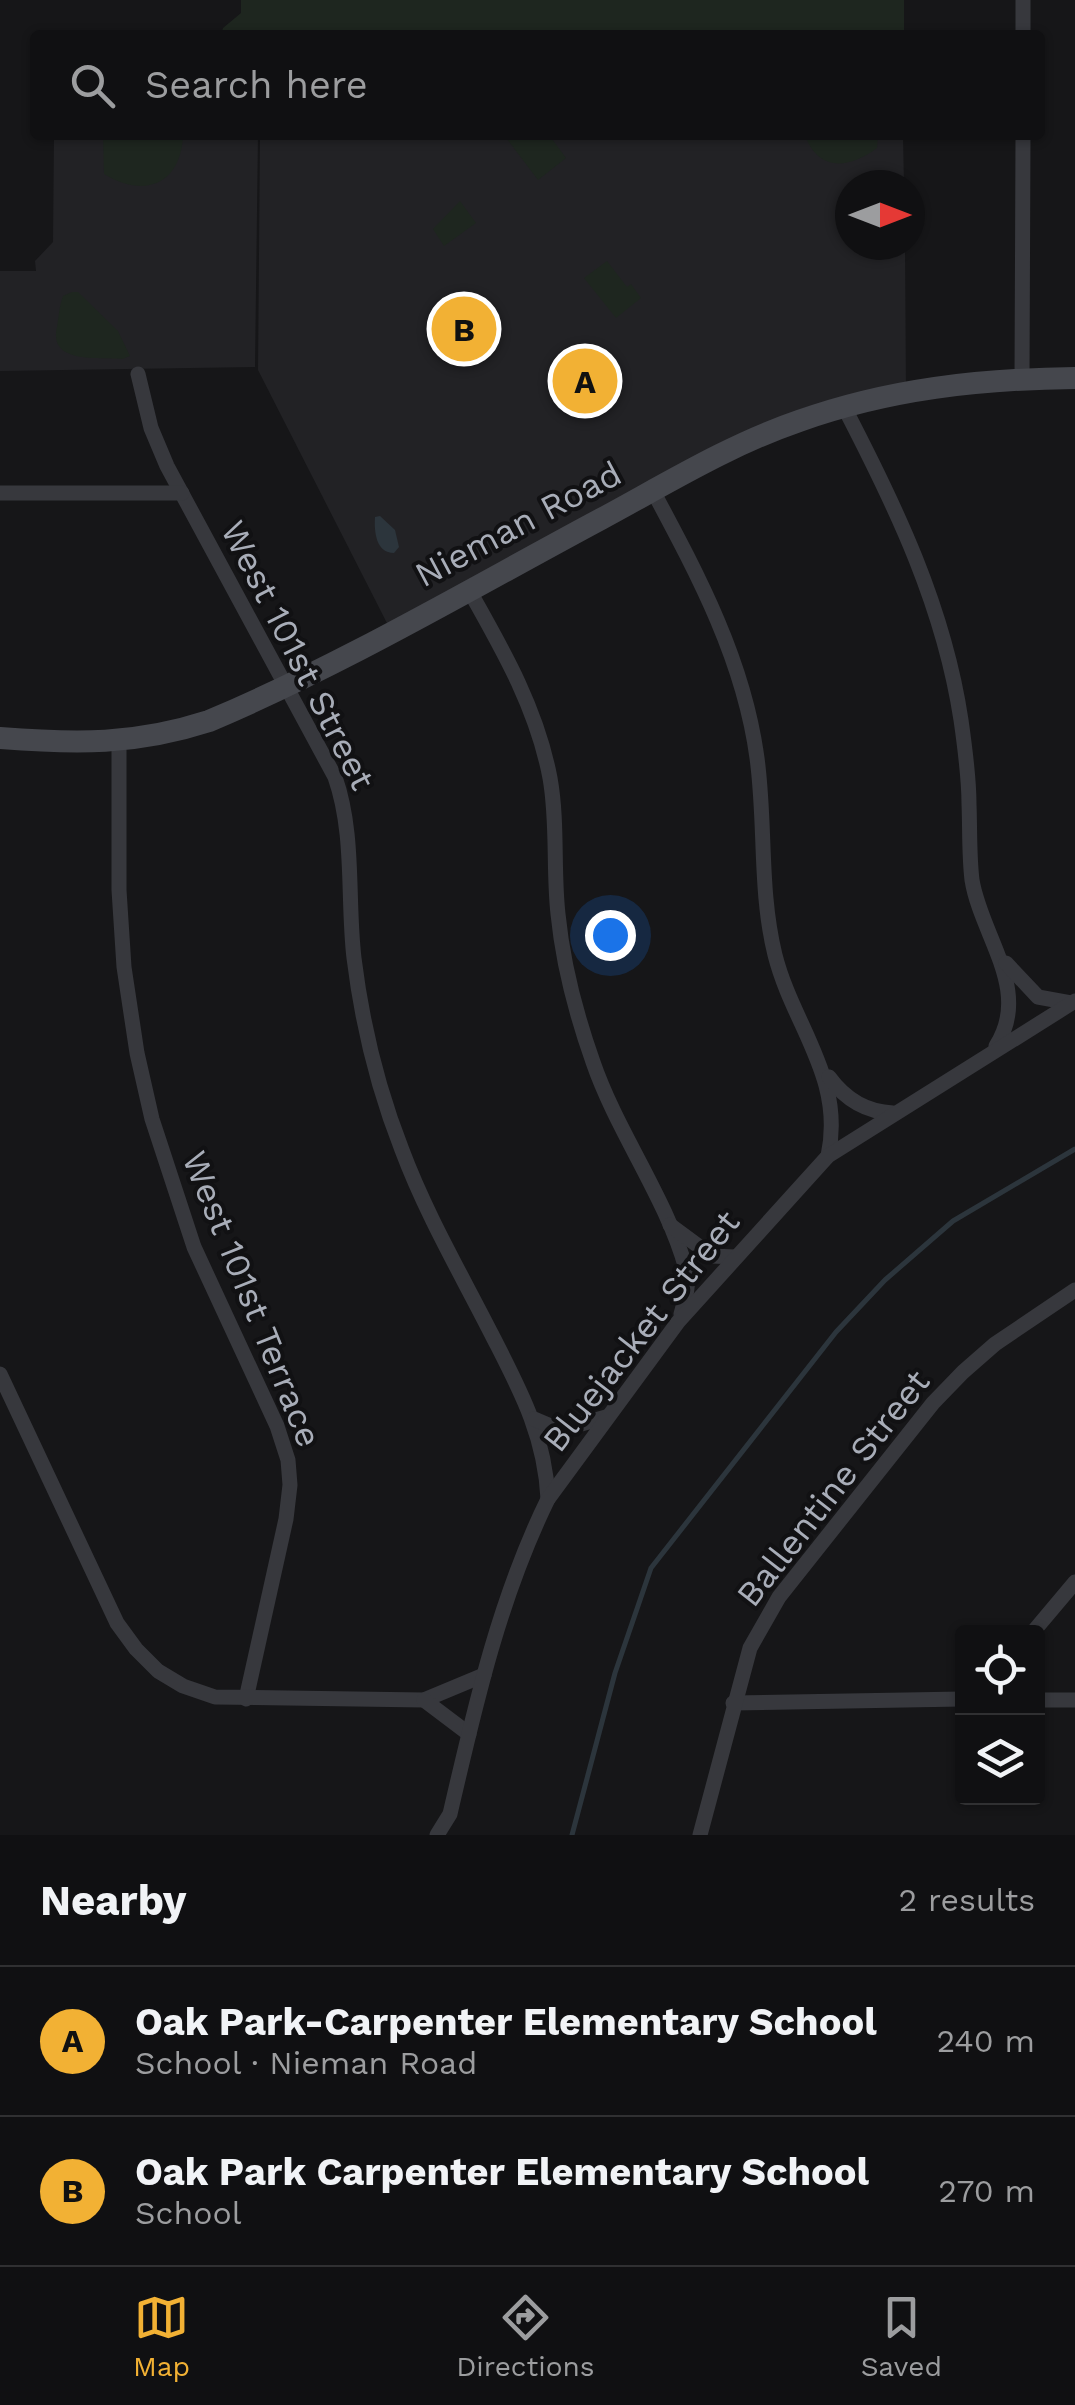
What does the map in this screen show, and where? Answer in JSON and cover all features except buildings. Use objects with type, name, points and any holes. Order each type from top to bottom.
[{"type":"street","points":[[1023,0],[1023,30]]},
{"type":"street","points":[[1022,140],[1022,378]]},
{"type":"street","name":"West 101st Street","points":[[138,374],[151,428],[182,493],[344,802],[354,960],[365,1026],[402,1150],[427,1208],[534,1419],[547,1472],[548,1499]]},
{"type":"street","name":"Nieman Road","points":[[0,738],[78,744],[176,732],[285,685],[737,447],[797,422],[917,389],[1022,378],[1075,378]]},
{"type":"street","points":[[844,407],[908,534],[953,673],[965,748],[972,878],[978,909],[1008,983],[1010,1000],[1004,1033],[994,1049]]},
{"type":"street","points":[[653,491],[713,604],[733,656],[757,758],[764,879],[775,954],[820,1066],[833,1112],[828,1156]]},
{"type":"street","points":[[0,493],[182,493]]},
{"type":"street","points":[[470,590],[518,680],[540,734],[554,818],[558,913],[579,1023],[602,1090],[687,1272],[688,1291],[678,1322]]},
{"type":"street","name":"West 101st Terrace","points":[[119,740],[119,890],[124,967],[152,1119],[194,1247],[277,1426],[288,1460],[286,1520],[246,1699]]},
{"type":"street","points":[[993,943],[1013,972],[1038,997],[1073,1002]]},
{"type":"street","name":"Bluejacket Street","points":[[437,1835],[450,1814],[484,1675],[514,1576],[548,1499],[678,1322],[828,1156],[1073,1002]]},
{"type":"street","points":[[820,1066],[851,1100],[875,1112],[893,1113]]},
{"type":"street","points":[[667,1223],[712,1256],[735,1257]]},
{"type":"street","name":"Ballentine Street","points":[[700,1835],[733,1702],[750,1648],[770,1611],[933,1403],[995,1344],[1075,1290]]},
{"type":"street","points":[[1,1379],[117,1623],[136,1650],[183,1686],[214,1698],[424,1700],[484,1675]]},
{"type":"street","points":[[534,1419],[560,1430],[608,1416]]},
{"type":"street","points":[[1041,1625],[1075,1582]]},
{"type":"street","points":[[424,1700],[469,1734]]},
{"type":"street","points":[[733,1702],[955,1700]]},
{"type":"street","points":[[1046,1700],[1075,1700]]},
{"type":"shaded area","points":[[241,0],[904,0],[904,30],[222,30],[241,13]]},
{"type":"shaded area","points":[[54,140],[258,140],[255,367],[0,371],[0,271],[36,271],[35,261],[53,242]]},
{"type":"shaded area","points":[[103,140],[182,140],[176,165],[158,182],[133,185],[104,174]]},
{"type":"shaded area","points":[[260,140],[903,140],[904,170],[835,170],[835,260],[905,260],[906,392],[797,422],[391,631],[258,370]]},
{"type":"shaded area","points":[[508,140],[553,140],[566,158],[538,180]]},
{"type":"shaded area","points":[[808,140],[878,140],[877,148],[845,163],[826,161]]},
{"type":"shaded area","points":[[460,201],[476,223],[444,246],[433,229]]},
{"type":"shaded area","points":[[607,261],[641,298],[616,318],[584,278]]},
{"type":"shaded area","points":[[78,292],[118,331],[130,356],[89,358],[67,353],[60,347],[56,339],[61,304],[63,296]]},
{"type":"shaded area","points":[[380,516],[395,530],[399,547],[394,553],[383,549],[377,541],[375,517]]},
{"type":"waterway","points":[[572,1835],[615,1673],[651,1568],[836,1332],[885,1280],[953,1221],[1075,1149]]},
{"type":"place","name":"Oak Park Carpenter Elementary School","points":[[464,329]]},
{"type":"place","name":"Oak Park-Carpenter Elementary School","points":[[585,381]]}]
